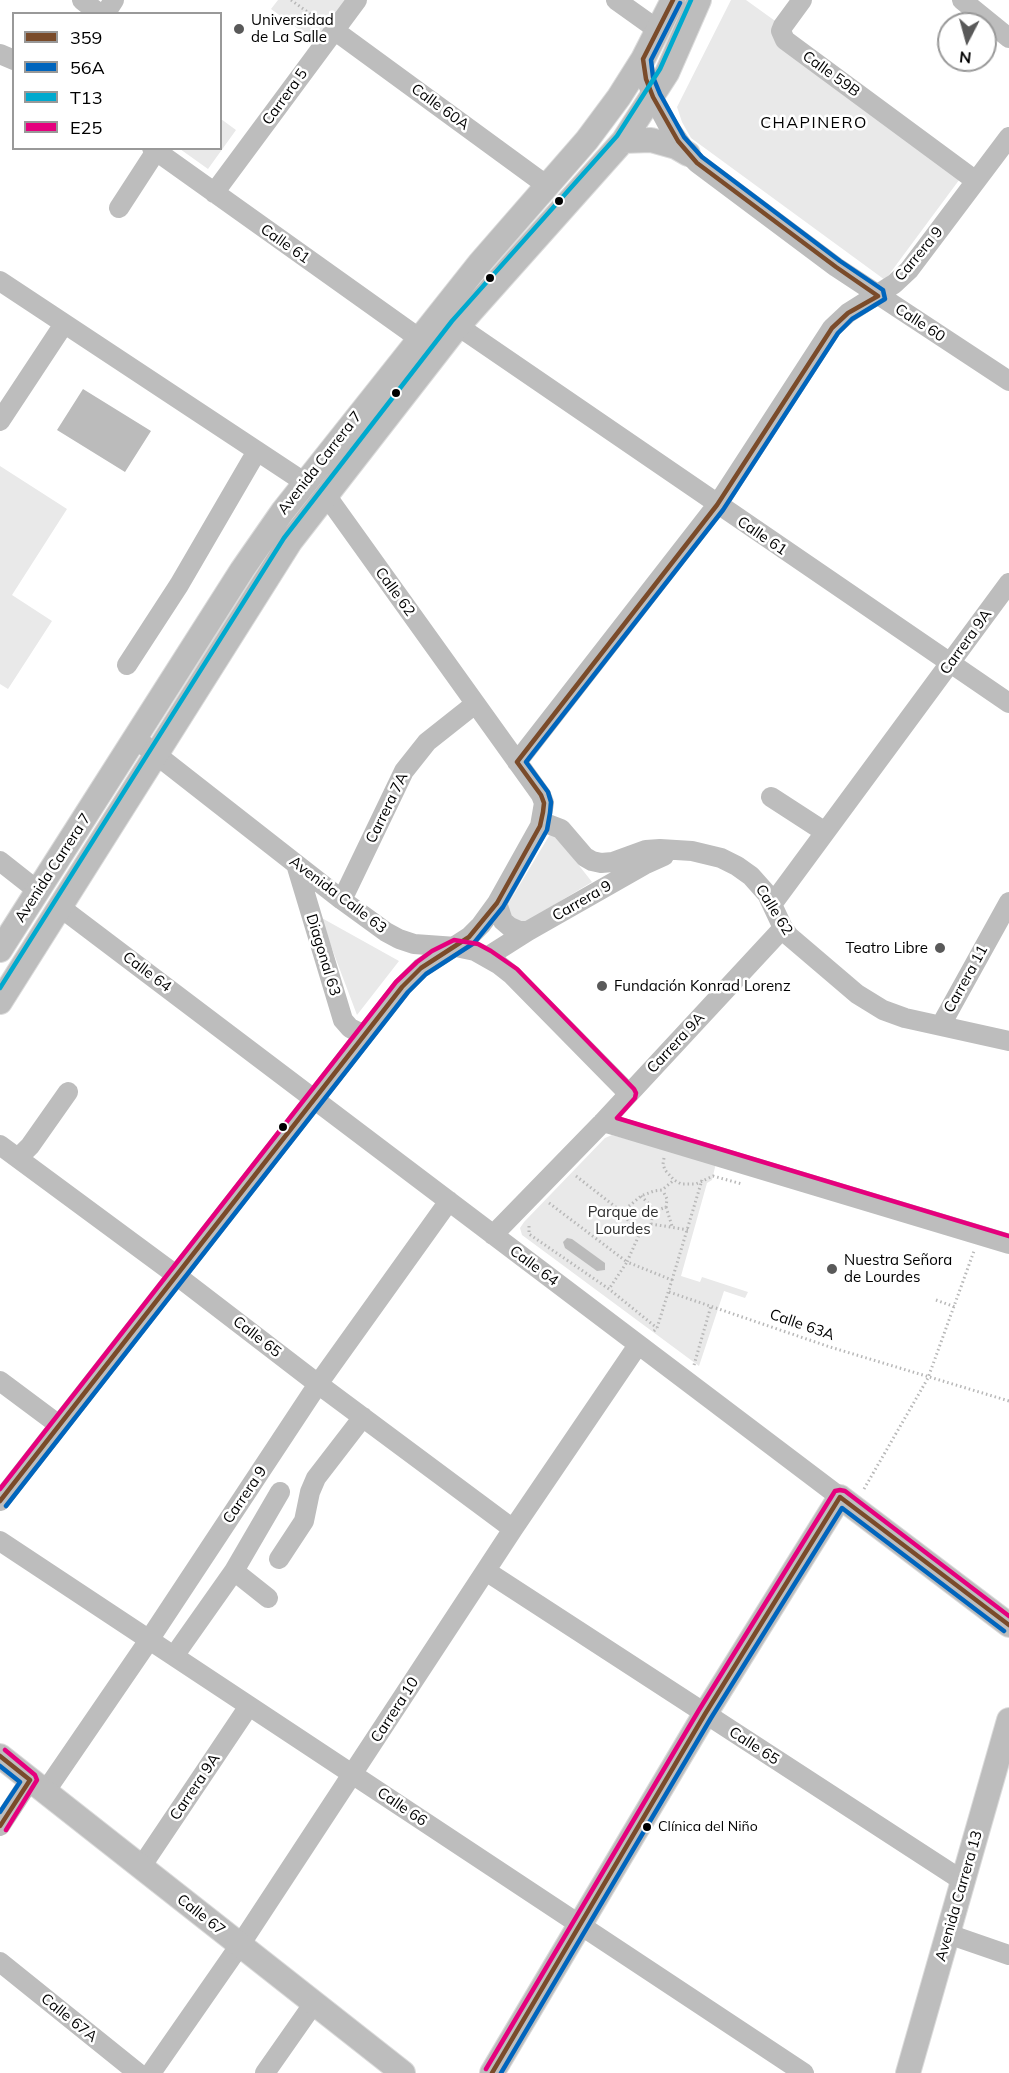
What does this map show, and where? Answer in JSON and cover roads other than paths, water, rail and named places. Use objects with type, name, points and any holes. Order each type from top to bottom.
[{"type":"main road","name":"Avenida Carrera 7","points":[[0,951],[242,570],[304,482],[546,185],[587,140],[619,97],[643,59],[673,0]]},
{"type":"main road","name":"Avenida Carrera 7","points":[[0,1002],[290,542],[458,326],[623,141],[653,97],[678,53],[699,0]]},
{"type":"main road","points":[[623,141],[651,140],[676,147],[688,154]]},
{"type":"main road","points":[[492,2073],[705,1714],[847,1502]]},
{"type":"main road","name":"Calle 64","points":[[847,1502],[1009,1625]]},
{"type":"main road","name":"Avenida Carrera 13","points":[[912,2072],[948,1934],[1009,1720]]},
{"type":"main road","name":"Calle 67","points":[[0,1756],[403,2073]]},
{"type":"street","points":[[82,0],[97,12]]},
{"type":"street","name":"Carrera 5","points":[[214,193],[357,0]]},
{"type":"street","points":[[616,0],[658,30]]},
{"type":"street","name":"Calle 59B","points":[[802,0],[783,26],[781,31],[785,40],[976,181]]},
{"type":"street","points":[[962,0],[1009,38]]},
{"type":"street","name":"Calle 60A","points":[[334,30],[546,185]]},
{"type":"street","name":"Calle 60","points":[[643,59],[646,79],[653,97],[669,127],[688,154],[836,267],[1009,381]]},
{"type":"street","name":"Carrera 9","points":[[517,762],[717,505],[832,328],[848,313],[878,296],[909,270],[1009,137]]},
{"type":"street","points":[[119,208],[154,150]]},
{"type":"street","name":"Calle 61","points":[[154,150],[420,339]]},
{"type":"street","points":[[0,281],[304,482]]},
{"type":"street","points":[[0,421],[64,324]]},
{"type":"street","name":"Calle 61","points":[[458,326],[1009,703]]},
{"type":"street","points":[[127,665],[178,585],[257,451]]},
{"type":"street","name":"Calle 62","points":[[326,495],[541,795],[544,803],[540,826],[548,824],[561,829],[585,857],[601,863],[613,862],[646,850],[680,850],[706,854],[737,866],[763,888],[773,903],[783,928],[798,945],[857,994],[883,1010],[905,1018],[1009,1041]]},
{"type":"street","name":"Carrera 9A","points":[[773,903],[1009,583]]},
{"type":"street","name":"Carrera 7A","points":[[342,900],[404,771],[428,742],[475,704]]},
{"type":"street","name":"Avenida Calle 63","points":[[135,738],[342,900],[399,939],[414,944],[456,947],[475,951],[512,975],[629,1094]]},
{"type":"street","points":[[771,797],[825,832]]},
{"type":"street","points":[[0,1501],[411,976],[436,957],[469,938],[497,903],[540,826]]},
{"type":"street","name":"Carrera 9","points":[[487,957],[644,865],[680,850]]},
{"type":"street","points":[[0,861],[38,891]]},
{"type":"street","name":"Diagonal 63","points":[[296,864],[343,1020],[350,1028],[358,1032],[366,1032]]},
{"type":"street","name":"Carrera 11","points":[[941,1025],[1009,902]]},
{"type":"street","points":[[497,903],[503,921],[519,931],[528,931]]},
{"type":"street","name":"Calle 64","points":[[60,907],[847,1502]]},
{"type":"street","name":"Carrera 9A","points":[[493,1235],[603,1122],[783,928]]},
{"type":"street","points":[[18,1158],[30,1146],[68,1092]]},
{"type":"street","points":[[603,1122],[1009,1244]]},
{"type":"street","name":"Calle 65","points":[[0,1145],[513,1529]]},
{"type":"street","name":"Carrera 9","points":[[0,1826],[37,1786],[149,1640],[318,1384],[449,1202]]},
{"type":"street","name":"Carrera 10","points":[[151,2073],[240,1945],[513,1529],[638,1345]]},
{"type":"street","points":[[0,1381],[58,1425]]},
{"type":"street","points":[[279,1559],[304,1521],[310,1492],[316,1478],[363,1417]]},
{"type":"street","points":[[174,1656],[234,1571],[280,1492]]},
{"type":"street","name":"Calle 66","points":[[0,1541],[804,2073]]},
{"type":"street","points":[[234,1571],[268,1598]]},
{"type":"street","name":"Calle 65","points":[[486,1571],[963,1881]]},
{"type":"street","name":"Carrera 9A","points":[[141,1868],[249,1706]]},
{"type":"street","points":[[948,1934],[1009,1955]]},
{"type":"street","name":"Calle 67A","points":[[0,1962],[138,2073]]},
{"type":"street","points":[[265,2073],[314,2003]]},
{"type":"place","name":"Universidad de La Salle","points":[[239,29]]},
{"type":"place","name":"Teatro Libre","points":[[940,948]]},
{"type":"place","name":"Fundación Konrad Lorenz","points":[[602,986]]},
{"type":"place","name":"Nuestra Señora de Lourdes","points":[[832,1269]]},
{"type":"place","name":"Clínica del Niño","points":[[647,1827]]},
{"type":"district","name":"CHAPINERO","points":[[814,123]]},
{"type":"park label","name":"Parque de Lourdes","points":[[623,1220]]}]
